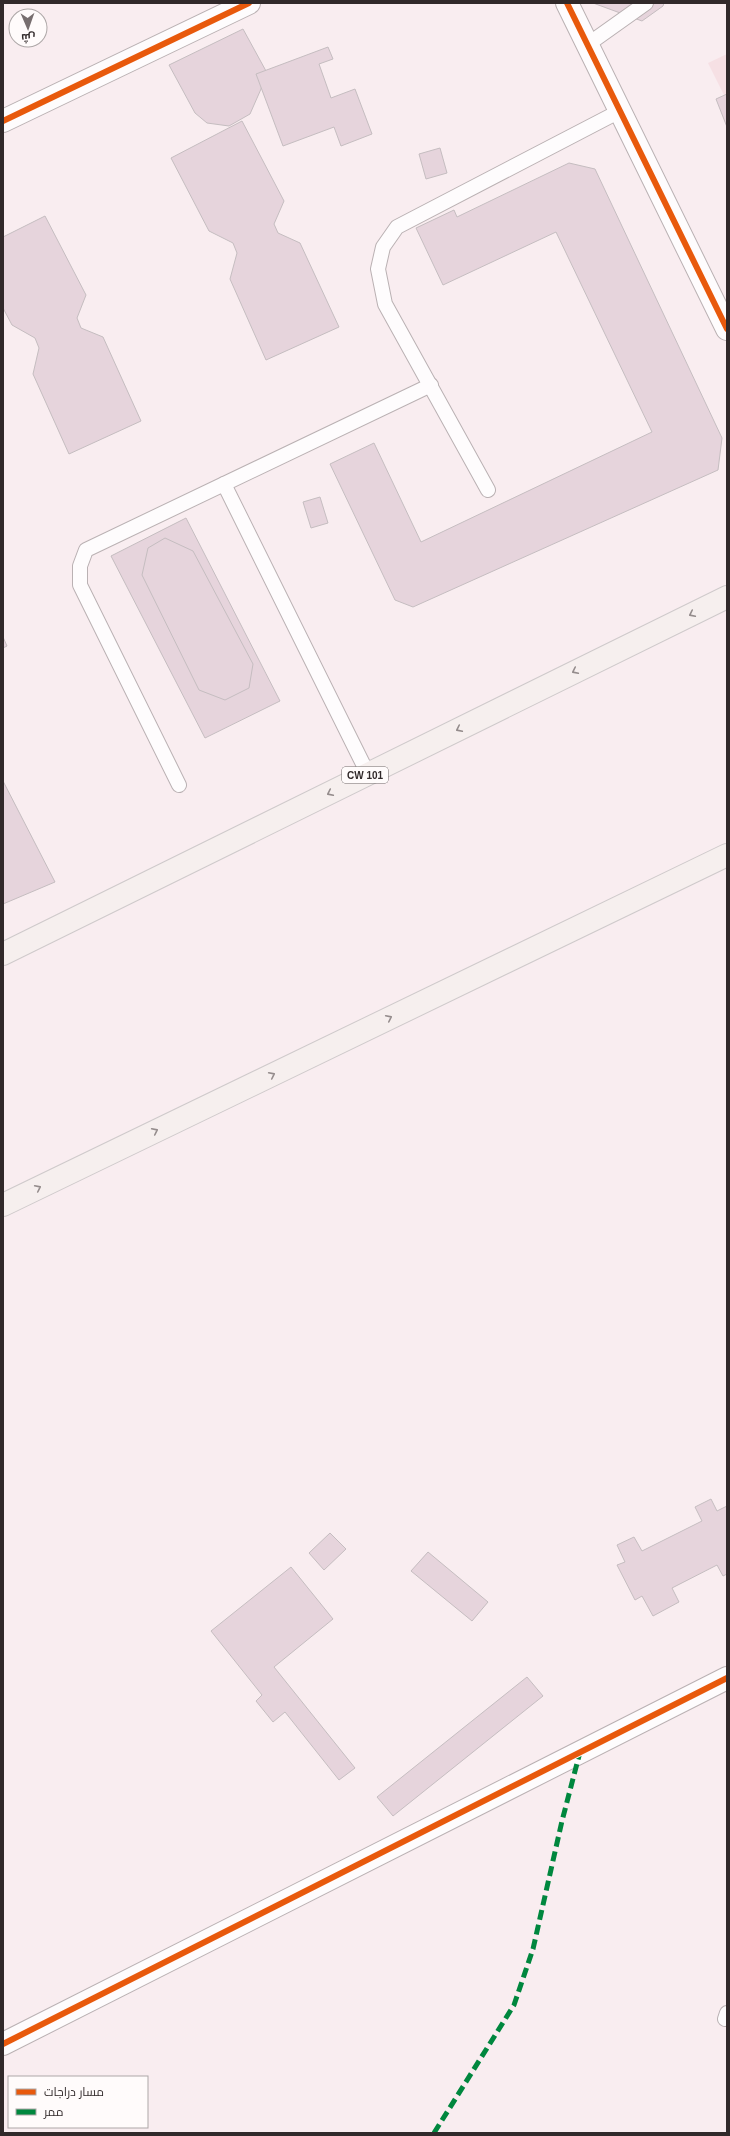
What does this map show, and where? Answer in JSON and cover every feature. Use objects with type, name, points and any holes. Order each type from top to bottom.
[{"type":"main road","name":"CW 101","points":[[3,954],[727,597]]},
{"type":"main road","points":[[3,1205],[727,855]]},
{"type":"street","points":[[3,121],[249,3]]},
{"type":"street","points":[[567,3],[727,330]]},
{"type":"street","points":[[3,2044],[727,1678]]},
{"type":"lane","points":[[587,45],[646,3]]},
{"type":"lane","points":[[488,490],[386,304],[378,270],[383,247],[397,227],[620,111]]},
{"type":"lane","points":[[179,785],[80,585],[80,566],[86,550],[431,385]]},
{"type":"lane","points":[[224,484],[368,774]]},
{"type":"shaded area","points":[[727,54],[727,101],[708,63]]},
{"type":"building","points":[[593,3],[664,3],[663,6],[642,21]]},
{"type":"building","points":[[243,29],[266,71],[261,89],[250,114],[229,126],[207,123],[195,113],[169,65]]},
{"type":"building","points":[[328,47],[333,59],[319,64],[331,98],[355,89],[372,134],[341,146],[334,127],[283,146],[256,74]]},
{"type":"building","points":[[727,94],[727,127],[716,99]]},
{"type":"building","points":[[242,121],[284,201],[274,224],[278,233],[300,243],[339,327],[266,360],[230,279],[237,253],[233,243],[209,231],[171,158]]},
{"type":"building","points":[[440,148],[447,173],[426,179],[419,154]]},
{"type":"building","points":[[569,163],[595,169],[722,438],[718,470],[413,607],[395,600],[330,464],[374,443],[421,542],[652,432],[556,232],[443,285],[416,228],[454,210],[457,217]]},
{"type":"building","points":[[45,216],[86,295],[77,318],[81,328],[103,337],[141,421],[69,454],[33,374],[39,348],[35,338],[12,325],[3,308],[3,237]]},
{"type":"building","points":[[320,497],[328,523],[311,528],[303,502]]},
{"type":"building","points":[[186,518],[280,701],[205,738],[111,556]]},
{"type":"building","points":[[165,538],[193,551],[253,664],[249,688],[225,700],[199,690],[142,575],[148,548]]},
{"type":"building","points":[[3,637],[7,646],[3,648]]},
{"type":"building","points":[[3,781],[55,882],[3,904]]},
{"type":"building","points":[[711,1499],[717,1511],[727,1506],[727,1574],[723,1576],[717,1565],[672,1588],[679,1602],[653,1616],[642,1596],[635,1600],[617,1565],[625,1562],[617,1545],[634,1537],[642,1551],[702,1521],[695,1507]]},
{"type":"building","points":[[330,1533],[346,1549],[324,1570],[309,1553]]},
{"type":"building","points":[[428,1552],[488,1602],[472,1621],[411,1571]]},
{"type":"building","points":[[291,1567],[333,1619],[274,1667],[355,1768],[339,1780],[285,1712],[273,1722],[256,1701],[262,1695],[211,1631]]},
{"type":"building","points":[[527,1677],[543,1696],[393,1816],[377,1797]]},
{"type":"marked path","points":[[434,2133],[514,2005],[533,1949],[562,1821],[580,1752]]},
{"type":"cycle path","points":[[3,121],[249,3]]},
{"type":"cycle path","points":[[567,3],[727,329]]},
{"type":"cycle path","points":[[3,2044],[727,1678]]}]
